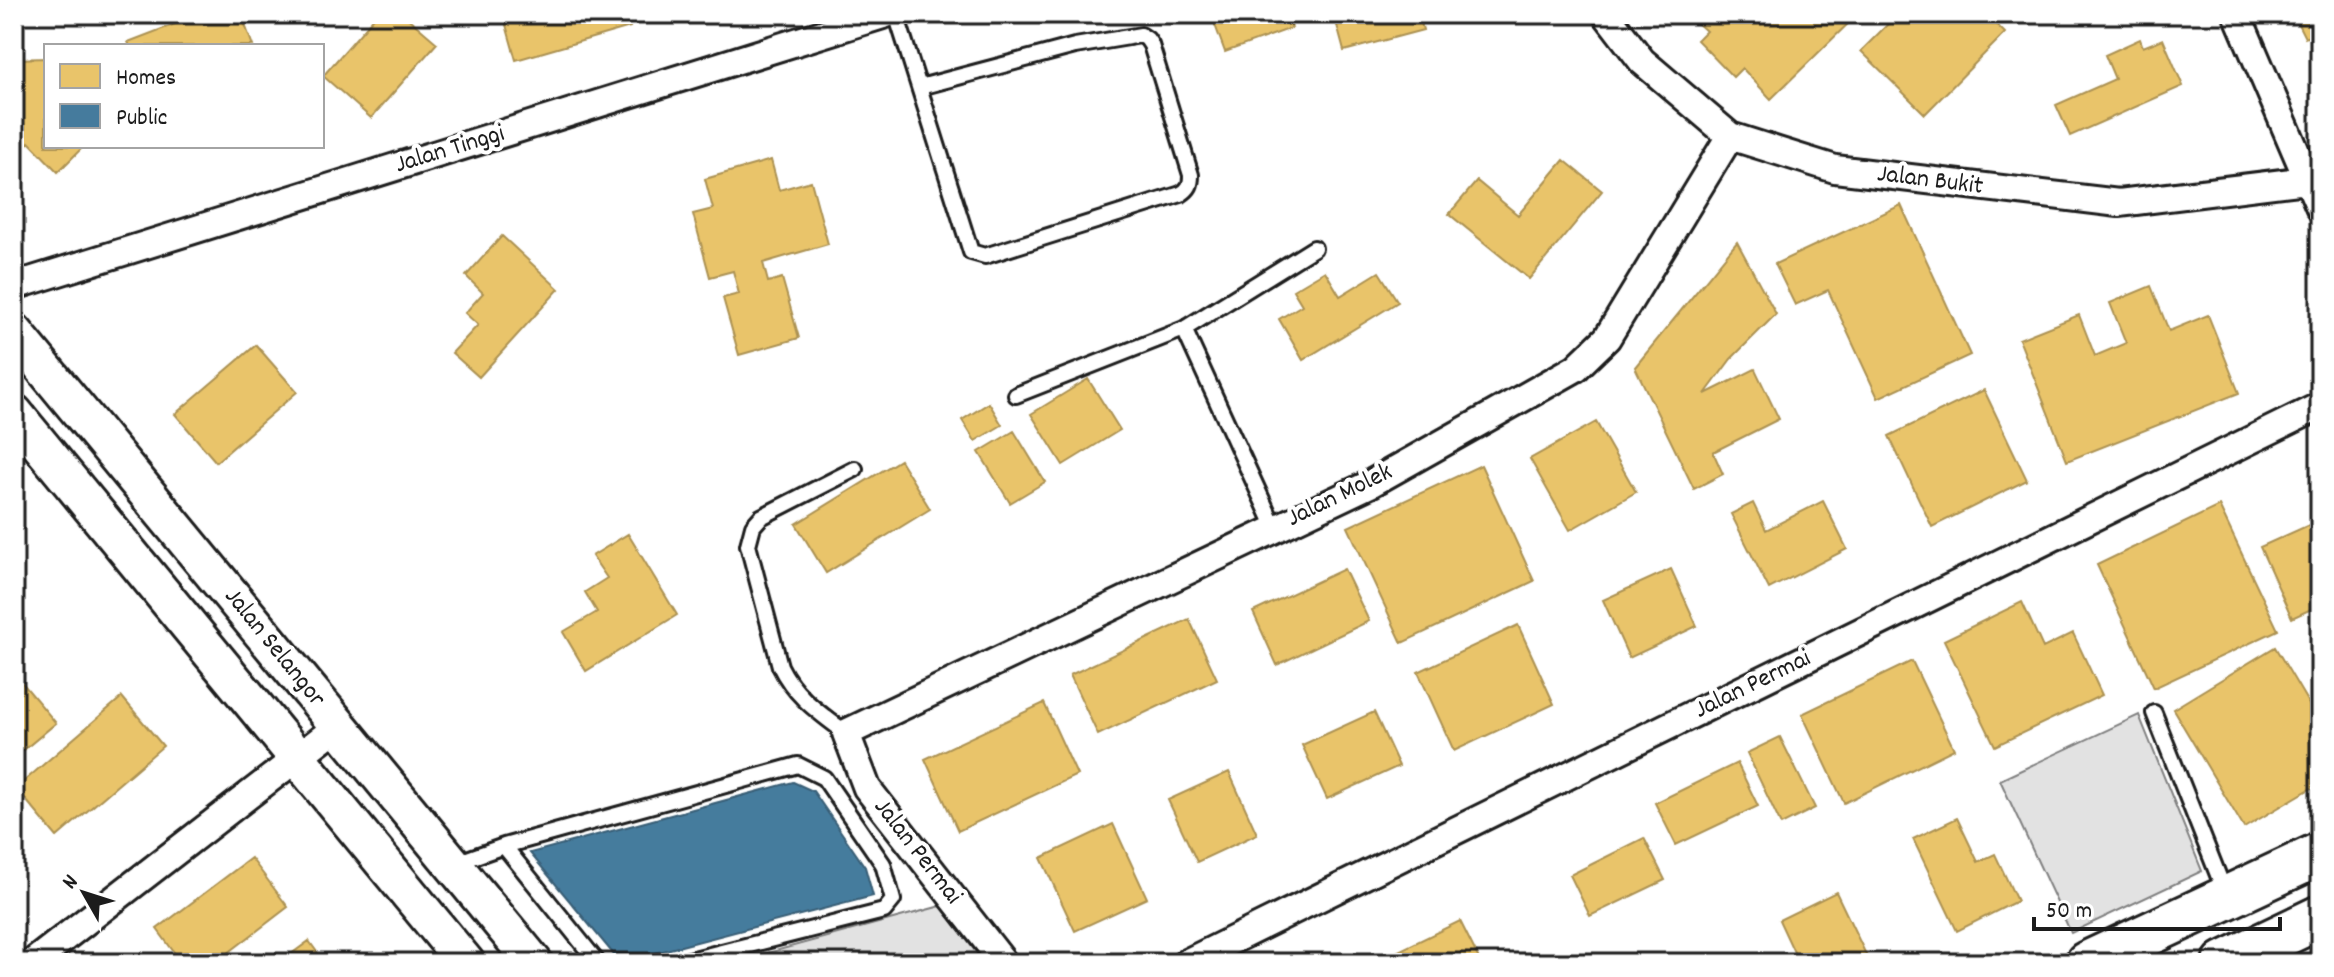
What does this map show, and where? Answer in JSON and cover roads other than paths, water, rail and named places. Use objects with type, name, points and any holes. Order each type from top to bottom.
[{"type":"main road","name":"Jalan Selangor","points":[[14,332],[534,963]]},
{"type":"main road","name":"Jalan Selangor","points":[[14,413],[466,963]]},
{"type":"main road","points":[[2087,963],[2320,854]]},
{"type":"main road","points":[[2224,963],[2320,917]]},
{"type":"street","name":"Jalan Tinggi","points":[[14,286],[886,14]]},
{"type":"street","name":"Jalan Bukit","points":[[1606,14],[1642,61],[1730,136],[1835,169],[2119,203],[2307,180]]},
{"type":"street","points":[[2237,14],[2320,208]]},
{"type":"street","name":"Jalan Molek","points":[[846,733],[1370,484],[1558,380],[1591,356],[1607,338],[1730,136]]},
{"type":"street","name":"Jalan Permai","points":[[1186,963],[2320,406]]},
{"type":"street","points":[[32,963],[338,726]]},
{"type":"street","name":"Jalan Permai","points":[[846,733],[867,788],[1004,963]]},
{"type":"lane","points":[[896,14],[971,252],[985,256],[1181,194],[1188,190],[1191,183],[1151,45],[1141,35],[1075,46],[920,87]]},
{"type":"lane","points":[[1016,395],[1184,329],[1314,248]]},
{"type":"lane","points":[[1184,329],[1275,528]]},
{"type":"lane","points":[[846,733],[799,697],[788,682],[780,666],[748,545],[753,526],[761,517],[855,469]]},
{"type":"lane","points":[[2154,713],[2226,896]]},
{"type":"lane","points":[[452,864],[504,846],[798,765],[824,778],[883,864],[893,900],[884,911],[678,963]]},
{"type":"lane","points":[[504,846],[598,963]]}]
